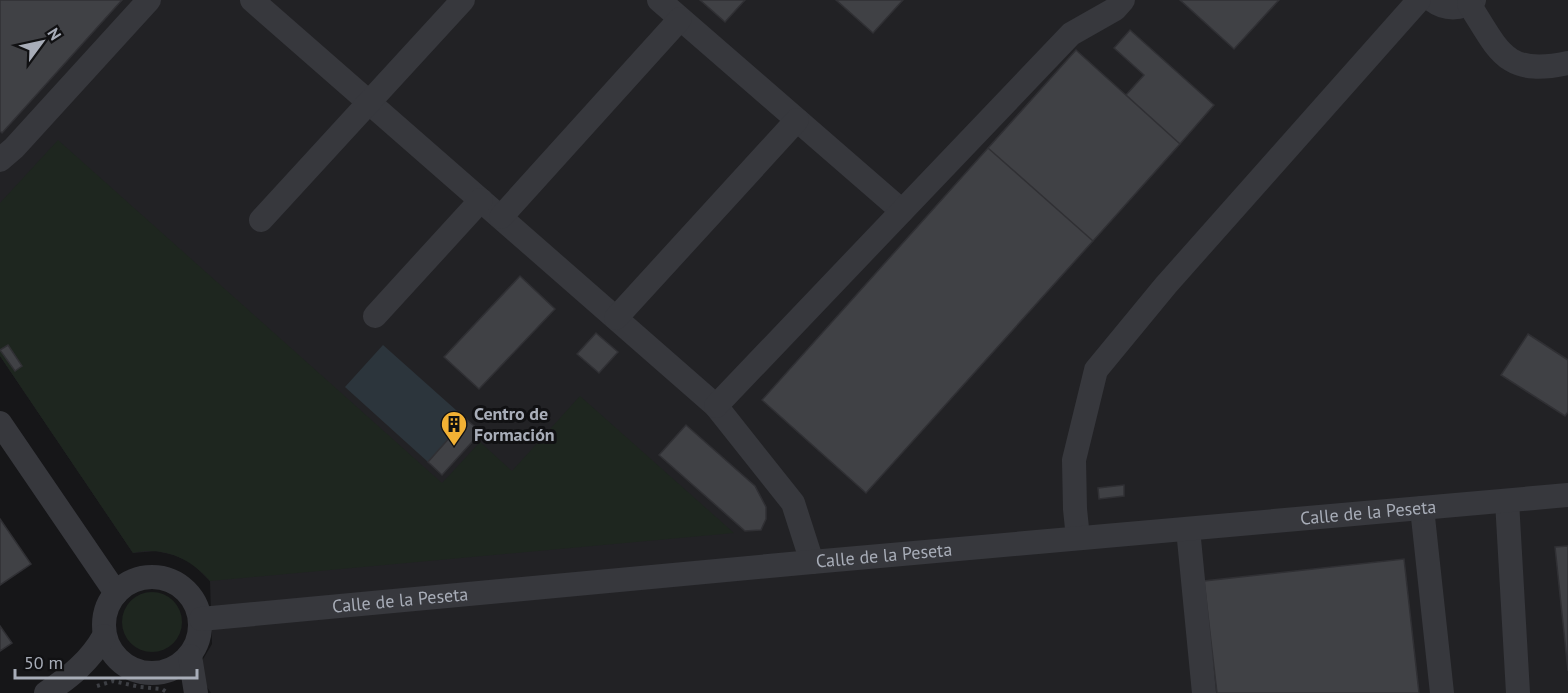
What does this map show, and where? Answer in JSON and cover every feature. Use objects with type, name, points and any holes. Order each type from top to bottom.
[{"type":"street","points":[[0,160],[14,148],[149,0]]},
{"type":"street","points":[[252,0],[716,406],[793,503],[812,562]]},
{"type":"street","points":[[261,220],[463,0]]},
{"type":"street","points":[[659,0],[902,212]]},
{"type":"street","points":[[716,406],[1071,34],[1115,9],[1123,0]]},
{"type":"street","points":[[1078,538],[1074,460],[1095,370],[1166,285],[1419,0]]},
{"type":"street","points":[[1432,0],[1448,7],[1458,7],[1471,2],[1504,57],[1520,66],[1536,68],[1568,63]]},
{"type":"street","points":[[501,217],[680,18]]},
{"type":"street","points":[[615,318],[797,120]]},
{"type":"street","points":[[375,316],[481,200]]},
{"type":"street","points":[[0,423],[116,593]]},
{"type":"street","name":"Calle de la Peseta","points":[[201,619],[1568,495]]},
{"type":"street","points":[[1507,501],[1518,693]]},
{"type":"street","points":[[1422,508],[1442,693]]},
{"type":"street","points":[[1188,529],[1204,693]]},
{"type":"street","points":[[168,683],[190,656],[198,641],[201,619],[188,593],[175,583],[160,577],[144,577],[128,583],[116,593],[108,606],[104,620],[104,636],[110,650],[123,665],[140,673],[156,674],[168,683],[186,693]]},
{"type":"street","points":[[46,693],[70,677],[94,653],[104,636]]},
{"type":"street","points":[[190,656],[196,693]]},
{"type":"street","points":[[70,677],[123,665]]},
{"type":"path","points":[[94,688],[113,681],[140,687],[162,688],[168,683]]},
{"type":"shaded area","points":[[0,0],[1568,0],[1568,693],[211,693],[196,671],[212,644],[210,581],[192,563],[174,555],[156,551],[133,553],[0,356]]},
{"type":"shaded area","points":[[58,140],[442,483],[480,442],[512,471],[580,396],[734,533],[210,581],[194,566],[175,556],[155,551],[133,553],[0,356],[0,203]]},
{"type":"shaded area","points":[[383,345],[466,419],[428,462],[345,387]]},
{"type":"shaded area","points":[[152,592],[169,597],[177,605],[182,622],[177,639],[169,647],[152,652],[135,647],[127,639],[122,622],[127,605],[135,597]]},
{"type":"building","points":[[0,0],[122,0],[2,133],[0,131]]},
{"type":"building","points":[[700,0],[745,0],[725,22]]},
{"type":"building","points":[[836,0],[903,0],[873,33]]},
{"type":"building","points":[[1180,0],[1279,0],[1234,49]]},
{"type":"building","points":[[1130,30],[1214,105],[1180,144],[1126,95],[1144,75],[1114,48]]},
{"type":"building","points":[[1076,50],[1180,144],[1093,241],[988,148]]},
{"type":"building","points":[[988,148],[1093,241],[866,493],[762,400]]},
{"type":"building","points":[[520,276],[555,309],[479,389],[444,357]]},
{"type":"building","points":[[596,333],[618,352],[599,373],[577,354]]},
{"type":"building","points":[[1528,334],[1568,360],[1568,412],[1565,416],[1501,375]]},
{"type":"building","points":[[8,345],[22,366],[15,371],[0,350]]},
{"type":"building","name":"Centro de Formación","points":[[466,419],[481,432],[442,475],[428,462]]},
{"type":"building","points":[[686,425],[755,486],[766,507],[766,519],[761,530],[745,531],[659,455]]},
{"type":"building","points":[[1124,485],[1124,496],[1099,499],[1098,488]]},
{"type":"building","points":[[0,519],[31,564],[0,585]]},
{"type":"building","points":[[1568,546],[1568,671],[1555,547]]},
{"type":"building","points":[[1404,559],[1419,693],[1217,693],[1204,581]]},
{"type":"building","points":[[0,626],[12,643],[0,651]]},
{"type":"place","name":"Centro de Formación","points":[[454,447]]}]
